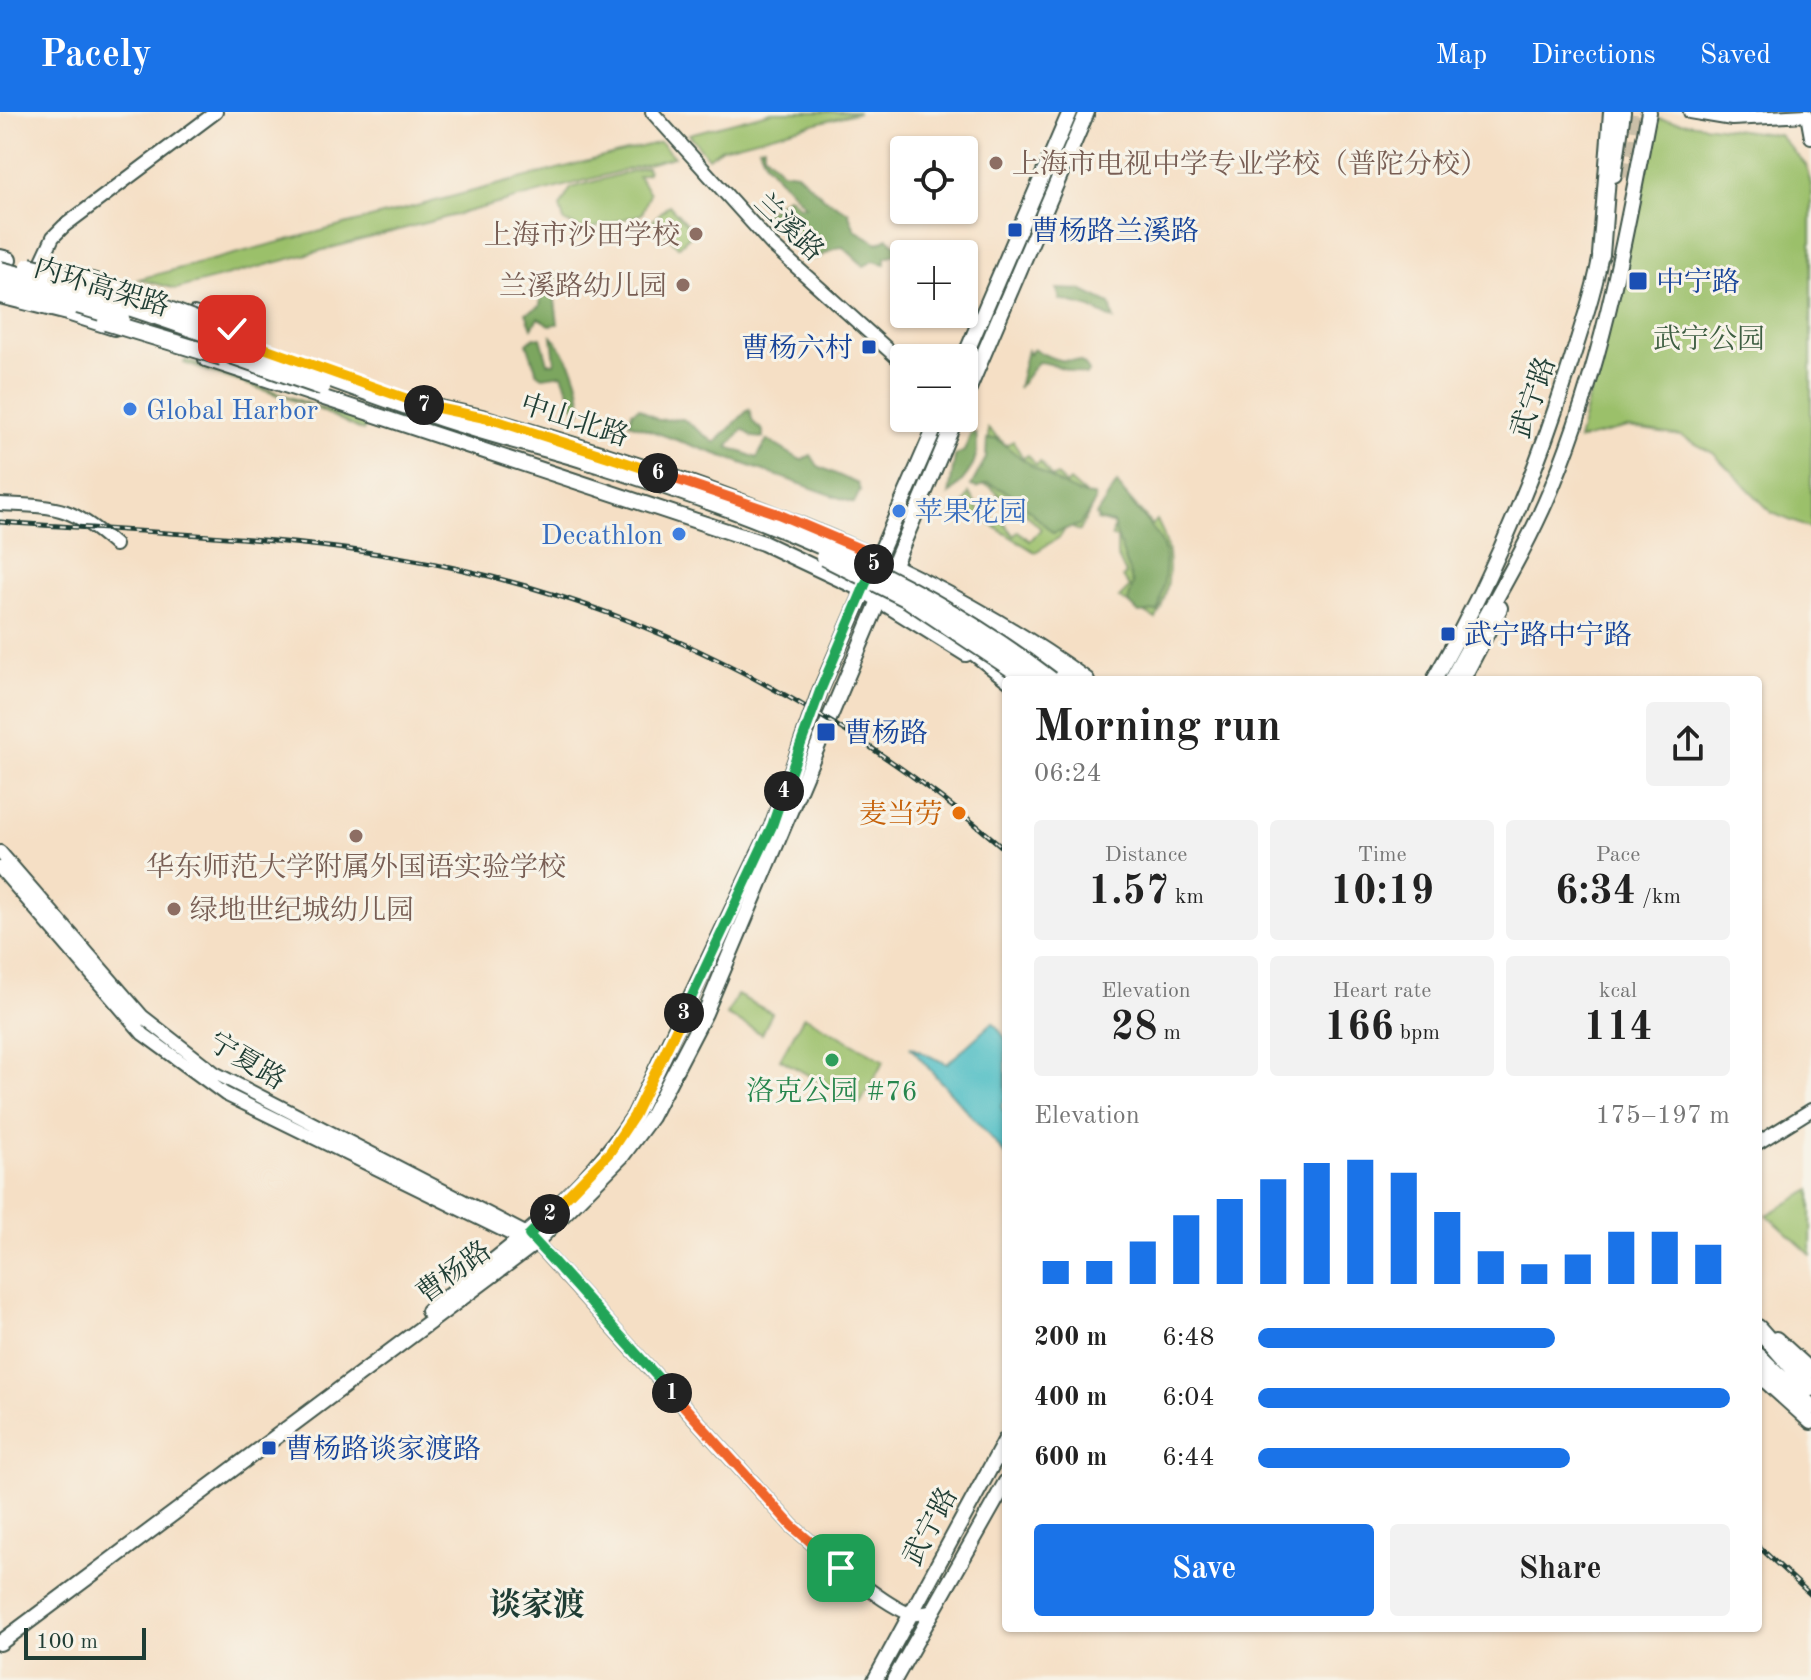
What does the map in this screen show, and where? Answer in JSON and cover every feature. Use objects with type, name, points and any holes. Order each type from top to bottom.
[{"type":"highway","points":[[1601,255],[1612,112]]},
{"type":"highway","name":"内环高架路","points":[[2,261],[53,284],[458,423],[675,489],[806,537],[995,640],[1045,676]]},
{"type":"highway","name":"内环高架路","points":[[0,282],[254,363],[455,433],[576,467],[772,535],[906,592],[1023,676]]},
{"type":"highway","points":[[0,293],[102,321],[200,353],[254,363]]},
{"type":"highway","points":[[906,592],[1012,640],[1063,676]]},
{"type":"highway","points":[[906,592],[1002,677]]},
{"type":"highway","points":[[1463,676],[1499,608]]},
{"type":"highway","points":[[1762,1333],[1811,1390]]},
{"type":"highway","points":[[1762,1347],[1811,1390]]},
{"type":"highway","points":[[1762,1360],[1811,1407]]},
{"type":"main road","points":[[41,263],[53,237],[64,226],[216,112]]},
{"type":"main road","name":"兰溪路","points":[[652,112],[771,244],[890,351]]},
{"type":"main road","points":[[970,344],[1070,112]]},
{"type":"main road","points":[[978,367],[1087,112]]},
{"type":"main road","name":"武宁路","points":[[1436,676],[1470,614],[1529,483],[1567,375],[1601,255],[1623,112]]},
{"type":"main road","points":[[1453,676],[1551,489],[1575,426],[1608,313],[1649,112]]},
{"type":"main road","points":[[1690,112],[1732,119],[1807,115],[1811,137]]},
{"type":"main road","name":"中山北路","points":[[2,261],[41,263],[95,277],[232,329],[250,343]]},
{"type":"main road","name":"中山北路","points":[[2,261],[129,301],[422,404],[494,420],[722,494],[895,565],[978,609],[1081,676]]},
{"type":"main road","name":"中山北路","points":[[0,293],[694,518],[817,566],[880,600],[1002,678]]},
{"type":"main road","name":"曹杨路","points":[[0,1630],[528,1240],[610,1152],[634,1116],[772,826],[820,691],[933,432]]},
{"type":"main road","name":"曹杨路","points":[[0,1643],[528,1240],[622,1156],[651,1117],[705,1013],[950,432]]},
{"type":"main road","points":[[0,504],[67,510],[84,517],[115,545]]},
{"type":"main road","name":"宁夏路","points":[[0,852],[142,1016],[215,1073],[528,1240]]},
{"type":"main road","name":"宁夏路","points":[[0,868],[143,1034],[225,1094],[288,1121],[528,1240]]},
{"type":"main road","points":[[1762,1141],[1811,1110]]},
{"type":"main road","points":[[528,1240],[553,1261],[792,1526],[841,1568],[912,1614],[931,1612]]},
{"type":"main road","points":[[1762,1326],[1811,1371]]},
{"type":"main road","points":[[1762,1378],[1811,1422]]},
{"type":"main road","name":"武宁路","points":[[875,1680],[1002,1446]]},
{"type":"main road","name":"武宁路","points":[[894,1680],[1002,1489]]},
{"type":"green space","points":[[772,112],[859,112],[722,148],[708,158],[689,134]]},
{"type":"green space","name":"武宁公园","points":[[1657,119],[1779,135],[1806,165],[1811,185],[1811,529],[1772,513],[1713,453],[1681,436],[1628,428],[1578,440]]},
{"type":"green space","points":[[660,142],[674,157],[176,289],[139,279]]},
{"type":"green space","points":[[764,146],[764,153],[782,171],[797,173],[824,198],[848,212],[855,230],[878,243],[888,238],[890,240],[890,256],[885,257],[885,264],[873,261],[864,266],[843,247],[812,259],[764,214],[788,196],[799,206],[805,206],[766,164],[759,147]]},
{"type":"green space","points":[[647,167],[648,173],[638,176],[650,193],[642,214],[584,231],[564,221],[560,207],[571,188]]},
{"type":"green space","points":[[669,205],[694,232],[678,247],[653,220]]},
{"type":"green space","points":[[543,274],[557,274],[554,293],[558,324],[550,325],[538,318],[532,328],[526,313],[540,306]]},
{"type":"green space","points":[[1057,289],[1081,290],[1110,304],[1114,320],[1091,308],[1060,300]]},
{"type":"green space","points":[[552,336],[570,362],[577,380],[581,411],[577,413],[562,374],[543,377],[537,373],[527,343],[534,337],[541,338],[548,363],[555,363]]},
{"type":"green space","points":[[1034,349],[1057,359],[1080,361],[1089,371],[1086,375],[1038,362],[1018,388],[1027,350],[1029,354]]},
{"type":"green space","points":[[185,360],[367,424],[363,431],[316,408],[184,363]]},
{"type":"green space","points":[[639,408],[658,420],[683,419],[715,443],[749,409],[753,422],[763,431],[763,438],[753,437],[743,429],[728,447],[757,458],[767,440],[801,460],[811,455],[818,466],[858,484],[860,491],[854,503],[629,423],[632,412]]},
{"type":"green space","points":[[988,429],[1006,445],[1013,441],[1023,458],[1028,455],[1036,465],[1040,462],[1052,478],[1057,475],[1066,485],[1070,481],[1094,502],[1080,531],[1067,526],[1060,537],[1035,552],[963,507],[969,493],[985,520],[990,516],[997,523],[1001,519],[1014,536],[1018,531],[1030,541],[1041,529],[1014,502],[1009,506],[991,487],[978,483],[987,457]]},
{"type":"green space","points":[[971,433],[976,433],[975,460],[967,475],[949,495],[955,456],[964,451]]},
{"type":"green space","points":[[987,439],[997,439],[1058,483],[1094,496],[1095,502],[1079,525],[1053,533],[1013,495],[988,483],[977,488],[971,486],[986,458]]},
{"type":"green space","points":[[1117,483],[1153,529],[1164,551],[1164,585],[1158,611],[1139,613],[1128,602],[1133,584],[1113,523],[1099,520],[1096,515]]},
{"type":"green space","points":[[1118,486],[1152,525],[1157,520],[1166,544],[1168,582],[1156,619],[1119,598],[1130,587],[1123,577],[1126,574],[1117,555],[1117,538],[1112,537],[1114,525],[1097,520]]},
{"type":"green space","points":[[737,995],[772,1013],[762,1034],[727,1015]]},
{"type":"green space","name":"洛克公园 #76","points":[[804,1016],[884,1061],[860,1104],[780,1059]]},
{"type":"green space","points":[[1811,1190],[1811,1255],[1767,1215]]},
{"type":"water","points":[[993,1022],[1002,1034],[1002,1150],[910,1047],[947,1064]]},
{"type":"tunnel","points":[[1630,178],[1639,112]]},
{"type":"railway","points":[[0,522],[249,539],[349,550],[482,574],[564,598],[644,627],[722,662],[797,702],[870,747],[939,796],[1002,847]]},
{"type":"railway","points":[[1762,1550],[1811,1595]]},
{"type":"place","name":"上海市电视中学专业学校（普陀分校）","points":[[996,163]]},
{"type":"place","name":"曹杨路兰溪路","points":[[1015,230]]},
{"type":"place","name":"上海市沙田学校","points":[[696,234]]},
{"type":"place","name":"中宁路","points":[[1638,281]]},
{"type":"place","name":"兰溪路幼儿园","points":[[683,285]]},
{"type":"place","name":"曹杨六村","points":[[869,347]]},
{"type":"place","name":"Global Harbor","points":[[130,409]]},
{"type":"place","name":"苹果花园","points":[[899,511]]},
{"type":"place","name":"Decathlon","points":[[679,534]]},
{"type":"place","name":"武宁路中宁路","points":[[1448,634]]},
{"type":"place","name":"曹杨路","points":[[826,732]]},
{"type":"place","name":"麦当劳","points":[[959,813]]},
{"type":"place","name":"华东师范大学附属外国语实验学校","points":[[356,836]]},
{"type":"place","name":"绿地世纪城幼儿园","points":[[174,909]]},
{"type":"place","name":"洛克公园 #76","points":[[832,1060]]},
{"type":"place","name":"曹杨路谈家渡路","points":[[269,1448]]},
{"type":"district","name":"谈家渡","points":[[537,1604]]},
{"type":"route","points":[[232,329],[250,343],[422,404],[494,420],[722,494],[877,556],[820,691],[772,826],[741,885],[634,1116],[610,1152],[529,1235],[728,1458],[792,1526],[841,1568]]}]
